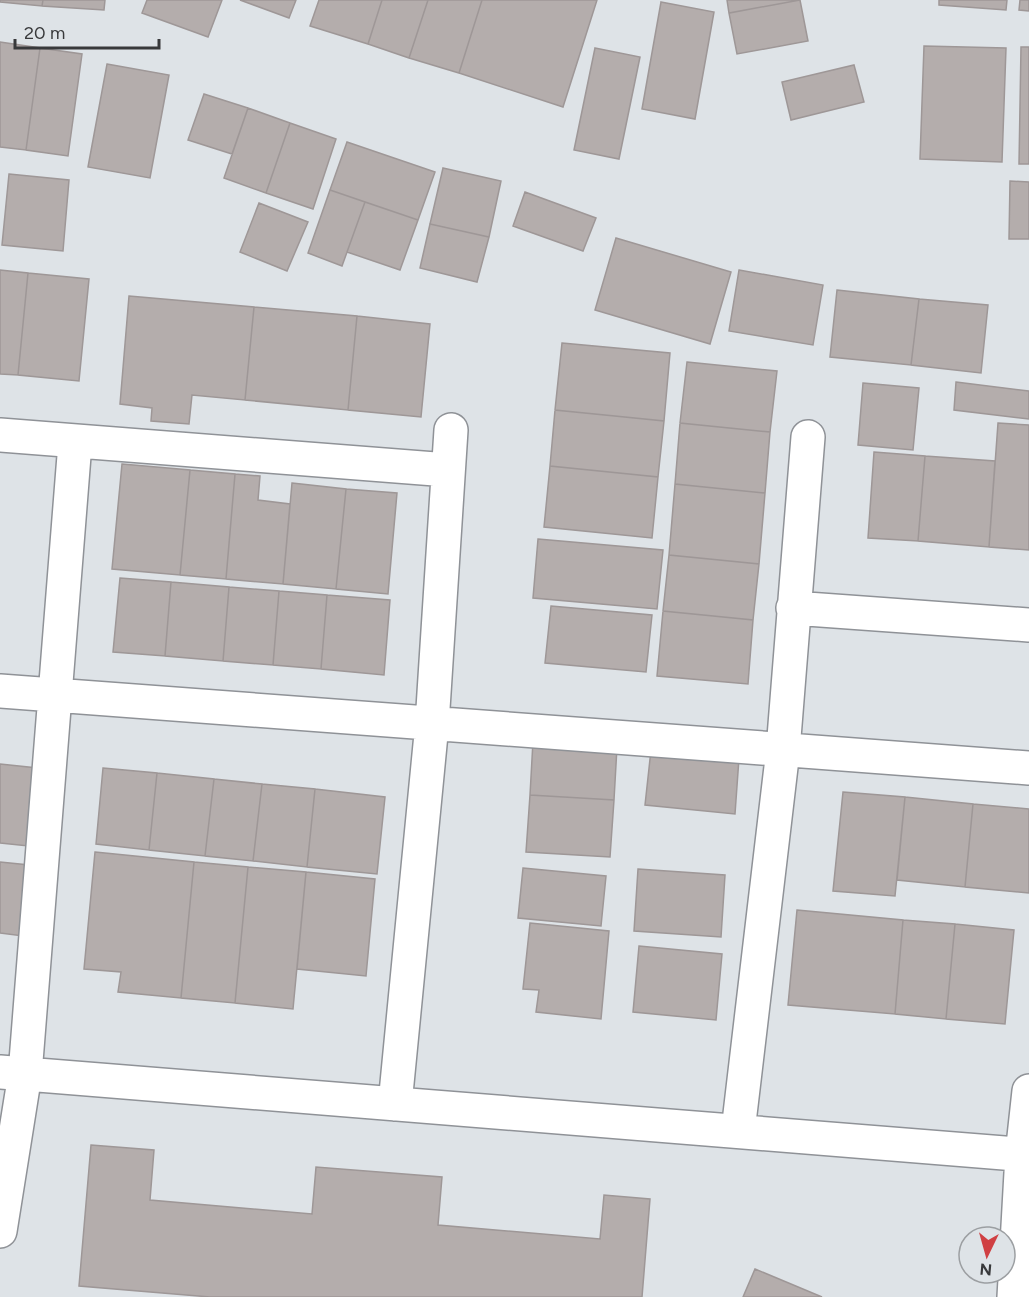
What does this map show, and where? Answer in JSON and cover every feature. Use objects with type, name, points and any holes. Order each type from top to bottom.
[{"type":"street","points":[[395,1104],[432,724],[451,430]]},
{"type":"street","points":[[0,435],[75,443],[448,470]]},
{"type":"street","points":[[738,1131],[783,750],[808,437]]},
{"type":"street","points":[[0,1232],[12,1073],[55,695],[75,443]]},
{"type":"street","points":[[793,608],[1029,625]]},
{"type":"street","points":[[0,691],[1029,768]]},
{"type":"street","points":[[12,1073],[1026,1155]]},
{"type":"street","points":[[1014,1297],[1029,1091]]},
{"type":"building","points":[[0,0],[43,0],[42,6],[0,2]]},
{"type":"building","points":[[43,0],[105,0],[104,10],[42,6]]},
{"type":"building","points":[[147,0],[222,0],[208,37],[142,13]]},
{"type":"building","points":[[240,0],[296,0],[289,18]]},
{"type":"building","points":[[319,0],[382,0],[368,44],[310,26]]},
{"type":"building","points":[[382,0],[428,0],[409,58],[368,44]]},
{"type":"building","points":[[428,0],[482,0],[459,73],[409,58]]},
{"type":"building","points":[[482,0],[597,0],[563,107],[459,73]]},
{"type":"building","points":[[727,0],[800,0],[729,13]]},
{"type":"building","points":[[800,0],[808,41],[737,54],[729,13]]},
{"type":"building","points":[[939,0],[1007,0],[1006,10],[939,5]]},
{"type":"building","points":[[1020,0],[1029,0],[1029,11],[1019,10]]},
{"type":"building","points":[[661,2],[714,12],[695,119],[642,109]]},
{"type":"building","points":[[0,42],[40,48],[26,150],[0,147]]},
{"type":"building","points":[[924,46],[1006,48],[1002,162],[920,159]]},
{"type":"building","points":[[1021,47],[1029,47],[1029,164],[1019,164]]},
{"type":"building","points":[[40,48],[82,54],[68,156],[26,150]]},
{"type":"building","points":[[595,48],[640,57],[619,159],[574,150]]},
{"type":"building","points":[[107,64],[169,75],[150,178],[88,167]]},
{"type":"building","points":[[854,65],[864,102],[791,120],[782,82]]},
{"type":"building","points":[[204,94],[248,108],[232,154],[188,140]]},
{"type":"building","points":[[248,108],[290,123],[266,193],[224,178]]},
{"type":"building","points":[[290,123],[336,139],[313,209],[266,193]]},
{"type":"building","points":[[347,142],[435,172],[418,220],[330,190]]},
{"type":"building","points":[[443,168],[501,181],[489,237],[430,224]]},
{"type":"building","points":[[9,174],[69,180],[63,251],[2,245]]},
{"type":"building","points":[[1010,181],[1029,182],[1029,239],[1009,239]]},
{"type":"building","points":[[330,190],[365,202],[342,266],[308,253]]},
{"type":"building","points":[[525,192],[596,218],[583,251],[513,226]]},
{"type":"building","points":[[365,202],[418,220],[400,270],[347,252]]},
{"type":"building","points":[[259,203],[308,222],[287,271],[240,252]]},
{"type":"building","points":[[430,224],[489,237],[477,282],[420,268]]},
{"type":"building","points":[[616,238],[731,272],[710,344],[595,310]]},
{"type":"building","points":[[0,270],[28,273],[18,375],[0,374]]},
{"type":"building","points":[[739,270],[823,285],[813,345],[729,331]]},
{"type":"building","points":[[28,273],[89,279],[79,381],[18,375]]},
{"type":"building","points":[[837,290],[919,299],[911,365],[830,357]]},
{"type":"building","points":[[129,296],[254,307],[245,400],[192,395],[189,424],[151,421],[152,408],[120,404]]},
{"type":"building","points":[[919,299],[988,305],[981,373],[911,365]]},
{"type":"building","points":[[254,307],[357,316],[348,410],[245,400]]},
{"type":"building","points":[[357,316],[430,324],[421,417],[348,410]]},
{"type":"building","points":[[562,343],[670,353],[664,421],[555,410]]},
{"type":"building","points":[[687,362],[777,371],[770,432],[680,423]]},
{"type":"building","points":[[956,382],[1029,391],[1029,419],[954,410]]},
{"type":"building","points":[[863,383],[919,388],[913,450],[858,445]]},
{"type":"building","points":[[555,410],[664,421],[658,477],[550,466]]},
{"type":"building","points":[[680,423],[770,432],[765,493],[675,484]]},
{"type":"building","points":[[998,423],[1029,425],[1029,550],[989,547]]},
{"type":"building","points":[[874,452],[925,456],[918,541],[868,538]]},
{"type":"building","points":[[925,456],[995,461],[989,547],[918,541]]},
{"type":"building","points":[[122,464],[190,470],[180,575],[112,569]]},
{"type":"building","points":[[550,466],[658,477],[652,538],[544,527]]},
{"type":"building","points":[[190,470],[235,474],[226,579],[180,575]]},
{"type":"building","points":[[235,474],[260,476],[258,500],[290,504],[283,584],[226,579]]},
{"type":"building","points":[[292,483],[346,489],[336,589],[283,584]]},
{"type":"building","points":[[675,484],[765,493],[759,564],[669,555]]},
{"type":"building","points":[[346,489],[397,493],[388,594],[336,589]]},
{"type":"building","points":[[538,539],[663,550],[657,609],[533,598]]},
{"type":"building","points":[[669,555],[759,564],[753,620],[663,611]]},
{"type":"building","points":[[120,578],[171,582],[165,656],[113,652]]},
{"type":"building","points":[[171,582],[229,587],[223,661],[165,656]]},
{"type":"building","points":[[229,587],[279,591],[273,665],[223,661]]},
{"type":"building","points":[[279,591],[327,595],[321,669],[273,665]]},
{"type":"building","points":[[327,595],[390,600],[384,675],[321,669]]},
{"type":"building","points":[[551,606],[652,615],[646,672],[545,663]]},
{"type":"building","points":[[663,611],[753,620],[748,684],[657,676]]},
{"type":"building","points":[[533,741],[617,747],[614,800],[530,795]]},
{"type":"building","points":[[651,750],[739,758],[735,814],[645,805]]},
{"type":"building","points":[[0,764],[47,769],[38,847],[0,843]]},
{"type":"building","points":[[103,768],[157,773],[149,850],[96,844]]},
{"type":"building","points":[[157,773],[214,779],[205,856],[149,850]]},
{"type":"building","points":[[214,779],[262,784],[253,861],[205,856]]},
{"type":"building","points":[[262,784],[315,789],[307,867],[253,861]]},
{"type":"building","points":[[315,789],[385,797],[377,874],[307,867]]},
{"type":"building","points":[[843,792],[905,797],[895,896],[833,891]]},
{"type":"building","points":[[530,795],[614,800],[610,857],[526,852]]},
{"type":"building","points":[[905,797],[973,804],[965,887],[897,880]]},
{"type":"building","points":[[973,804],[1029,809],[1029,893],[965,887]]},
{"type":"building","points":[[95,852],[194,862],[181,998],[118,992],[121,972],[84,969]]},
{"type":"building","points":[[0,862],[39,866],[31,937],[0,933]]},
{"type":"building","points":[[194,862],[248,867],[235,1003],[181,998]]},
{"type":"building","points":[[248,867],[306,872],[293,1009],[235,1003]]},
{"type":"building","points":[[523,868],[606,876],[601,926],[518,918]]},
{"type":"building","points":[[638,869],[725,875],[721,937],[634,931]]},
{"type":"building","points":[[306,872],[375,879],[366,976],[297,969]]},
{"type":"building","points":[[797,910],[903,920],[895,1014],[788,1005]]},
{"type":"building","points":[[903,920],[955,924],[946,1019],[895,1014]]},
{"type":"building","points":[[530,923],[609,931],[601,1019],[536,1012],[539,990],[523,989]]},
{"type":"building","points":[[955,924],[1014,930],[1005,1024],[946,1019]]},
{"type":"building","points":[[639,946],[722,954],[716,1020],[633,1012]]},
{"type":"building","points":[[91,1145],[154,1150],[150,1200],[312,1214],[316,1167],[442,1177],[438,1225],[600,1239],[604,1195],[650,1199],[642,1297],[210,1297],[79,1286]]},
{"type":"building","points":[[755,1269],[822,1297],[743,1297]]}]
